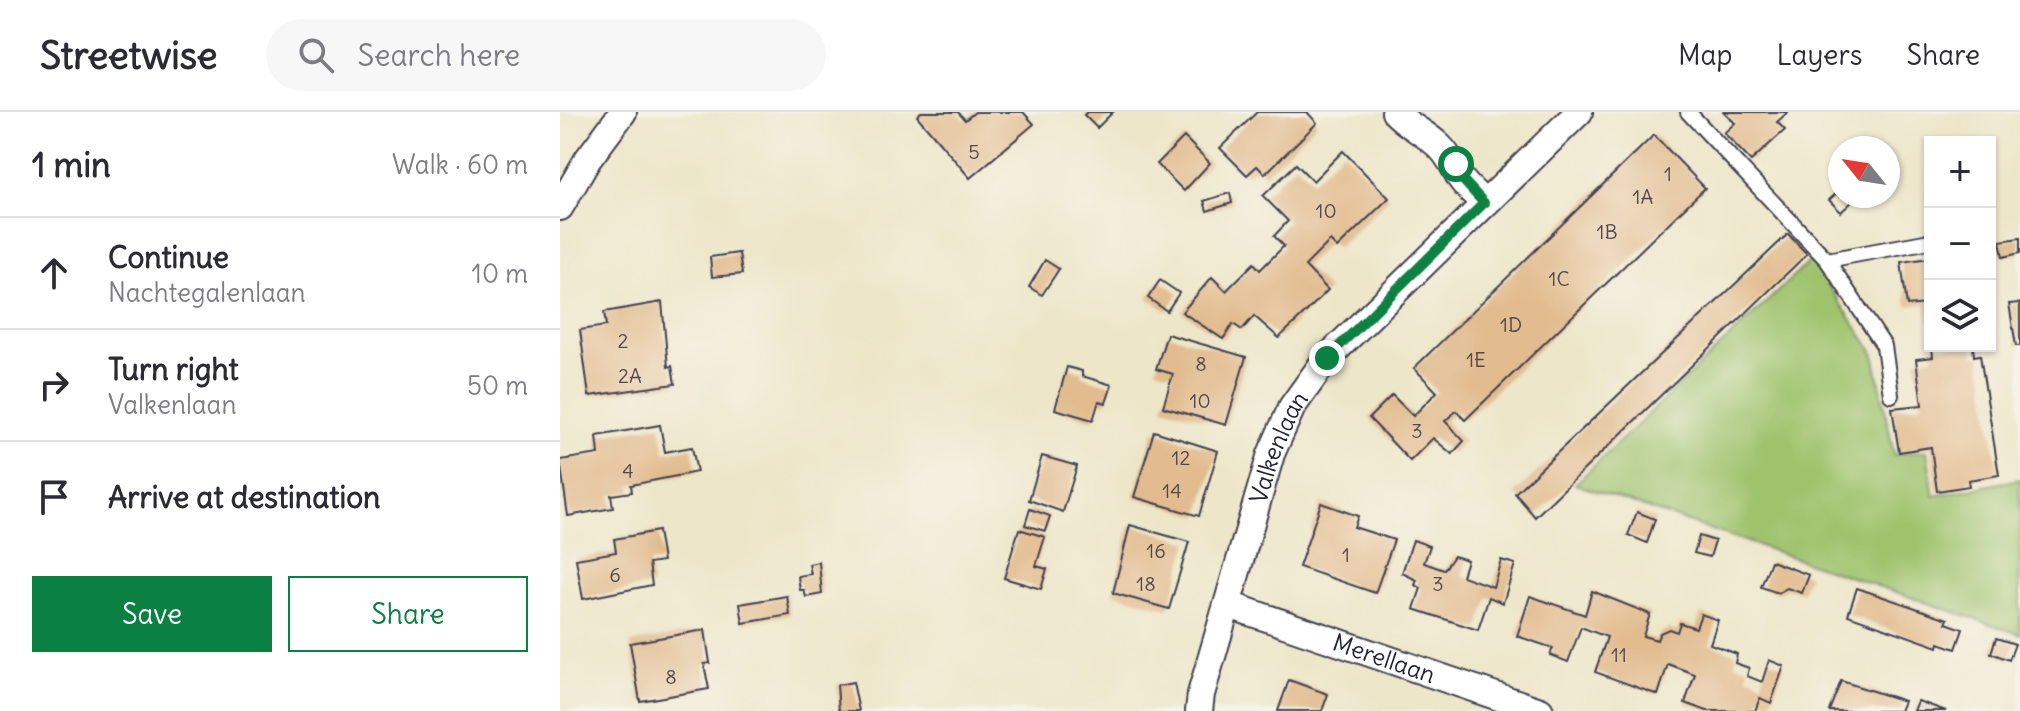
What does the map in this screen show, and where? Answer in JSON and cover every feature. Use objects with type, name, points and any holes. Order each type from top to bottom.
[{"type":"street","points":[[561,205],[623,112]]},
{"type":"street","name":"Valkenlaan","points":[[1199,711],[1201,694],[1271,454],[1292,407],[1327,358],[1579,112]]},
{"type":"street","points":[[1403,120],[1439,146],[1456,164],[1460,177],[1484,203]]},
{"type":"street","name":"Merellaan","points":[[1229,605],[1540,711]]},
{"type":"lane","points":[[1688,112],[1827,260],[1884,346],[1891,395]]},
{"type":"lane","points":[[1827,260],[1924,242]]},
{"type":"green space","points":[[1811,260],[1874,353],[1894,455],[1927,451],[1934,496],[2020,479],[2020,634],[1575,484]]},
{"type":"building","points":[[921,112],[958,112],[965,120],[975,112],[1023,112],[1034,124],[970,178],[917,116]]},
{"type":"building","points":[[1087,112],[1113,112],[1097,128],[1084,115]]},
{"type":"building","points":[[1257,112],[1307,112],[1317,123],[1265,174],[1257,166],[1247,175],[1220,148]]},
{"type":"building","points":[[1724,112],[1788,112],[1777,122],[1785,130],[1751,161],[1724,133],[1735,123]]},
{"type":"building","points":[[1654,135],[1705,188],[1465,420],[1456,411],[1445,421],[1464,441],[1452,454],[1433,438],[1410,461],[1369,418],[1392,395],[1413,416],[1437,392],[1414,368]]},
{"type":"building","points":[[1184,137],[1210,163],[1184,191],[1157,164]]},
{"type":"building","points":[[1343,151],[1389,198],[1337,248],[1330,241],[1305,266],[1328,290],[1304,314],[1279,338],[1254,316],[1242,330],[1233,324],[1223,339],[1182,312],[1212,277],[1226,291],[1254,263],[1260,270],[1284,246],[1274,236],[1288,221],[1263,196],[1296,164],[1313,181]]},
{"type":"building","points":[[1230,193],[1232,203],[1207,211],[1204,201]]},
{"type":"building","points":[[1788,234],[1807,254],[1535,517],[1515,493]]},
{"type":"building","points":[[2020,238],[2020,253],[2003,257],[2000,241]]},
{"type":"building","points":[[739,253],[742,274],[712,277],[710,257]]},
{"type":"building","points":[[1924,259],[1924,304],[1907,306],[1901,262]]},
{"type":"building","points":[[1045,260],[1059,269],[1042,295],[1029,287]]},
{"type":"building","points":[[1160,280],[1179,293],[1167,311],[1148,298]]},
{"type":"building","points":[[662,302],[668,367],[672,366],[675,384],[589,396],[580,330],[606,326],[604,312]]},
{"type":"building","points":[[2020,303],[2020,346],[2016,346],[2009,304]]},
{"type":"building","points":[[1167,334],[1246,357],[1226,425],[1163,407],[1173,374],[1156,369]]},
{"type":"building","points":[[1933,352],[1974,352],[1974,356],[1980,355],[1999,475],[1968,480],[1969,486],[1937,491],[1931,447],[1899,452],[1892,408],[1922,405],[1916,359],[1933,357]]},
{"type":"building","points":[[1067,367],[1082,371],[1082,376],[1112,385],[1106,403],[1099,401],[1093,420],[1055,409]]},
{"type":"building","points":[[660,425],[665,452],[692,447],[697,472],[631,485],[632,492],[611,495],[613,508],[568,516],[560,460],[599,454],[597,436]]},
{"type":"building","points":[[1154,431],[1218,451],[1199,516],[1134,497]]},
{"type":"building","points":[[1042,456],[1077,466],[1063,512],[1029,500]]},
{"type":"building","points":[[1321,503],[1358,516],[1354,527],[1394,540],[1375,593],[1299,567]]},
{"type":"building","points":[[1030,509],[1050,516],[1045,531],[1025,525]]},
{"type":"building","points":[[1637,512],[1655,519],[1647,543],[1628,535]]},
{"type":"building","points":[[1130,525],[1189,542],[1169,609],[1113,593]]},
{"type":"building","points":[[1019,529],[1045,537],[1036,566],[1047,569],[1041,589],[1004,578]]},
{"type":"building","points":[[658,531],[663,561],[649,563],[652,585],[583,599],[576,559],[616,552],[614,539]]},
{"type":"building","points":[[1699,536],[1715,541],[1710,557],[1694,553]]},
{"type":"building","points":[[1413,540],[1430,546],[1424,563],[1444,570],[1454,556],[1467,560],[1462,576],[1493,587],[1501,560],[1515,564],[1503,603],[1489,597],[1478,630],[1414,609],[1421,588],[1415,585],[1417,580],[1402,573]]},
{"type":"building","points":[[1771,561],[1809,575],[1802,593],[1787,588],[1778,593],[1761,587]]},
{"type":"building","points":[[819,562],[822,594],[806,597],[804,590],[800,590],[798,576],[811,574],[809,564]]},
{"type":"building","points":[[1857,588],[1948,619],[1946,623],[1963,629],[1956,649],[1939,643],[1938,647],[1848,615]]},
{"type":"building","points":[[1592,591],[1650,614],[1643,636],[1657,640],[1660,633],[1669,629],[1677,632],[1680,623],[1696,628],[1701,614],[1718,620],[1710,644],[1737,654],[1735,663],[1749,668],[1747,676],[1762,682],[1769,660],[1784,666],[1771,703],[1760,698],[1755,711],[1707,711],[1685,703],[1695,674],[1668,664],[1658,695],[1595,672],[1607,637],[1581,627],[1568,662],[1550,655],[1553,648],[1517,636],[1530,596],[1585,615]]},
{"type":"building","points":[[787,596],[790,615],[743,623],[740,604]]},
{"type":"building","points":[[705,630],[710,663],[704,664],[709,689],[640,701],[630,643]]},
{"type":"building","points":[[1996,638],[2015,644],[2009,660],[1991,653]]},
{"type":"building","points":[[1289,680],[1328,694],[1322,711],[1278,711]]},
{"type":"building","points":[[1841,681],[1904,701],[1900,711],[1829,711]]},
{"type":"building","points":[[853,682],[859,711],[839,711],[837,685]]},
{"type":"building","points":[[1918,701],[1946,711],[1914,711]]},
{"type":"route","points":[[1327,358],[1484,203],[1460,177],[1456,164]]}]
